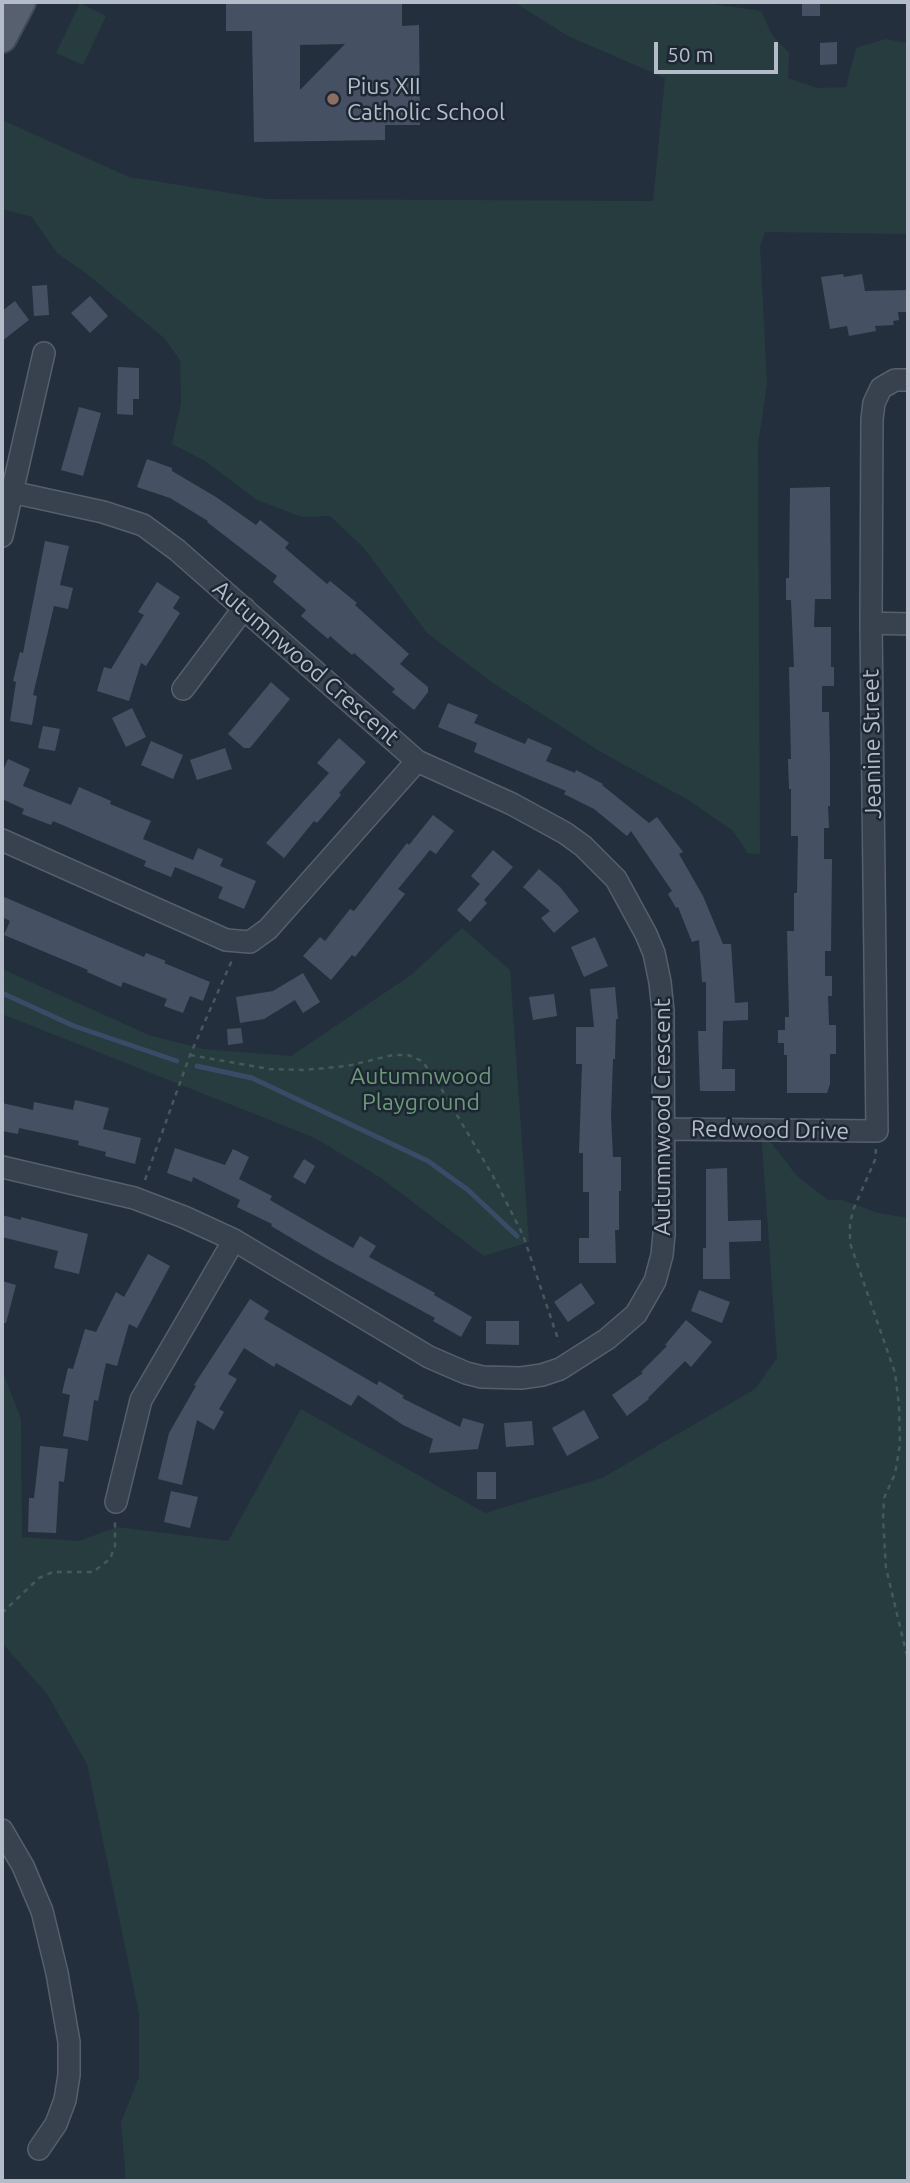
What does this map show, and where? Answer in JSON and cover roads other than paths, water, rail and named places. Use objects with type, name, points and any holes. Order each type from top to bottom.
[{"type":"main road","points":[[2,38],[21,2]]},
{"type":"street","points":[[2,536],[6,491],[44,353]]},
{"type":"street","name":"Jeanine Street","points":[[877,1131],[871,624],[874,403],[881,388],[895,380],[908,380]]},
{"type":"street","name":"Autumnwood Crescent","points":[[2,1167],[134,1198],[184,1217],[234,1240],[449,1367],[499,1379],[542,1375],[560,1368],[622,1329],[648,1296],[662,1255],[664,1129],[663,1011],[660,982],[654,953],[646,933],[616,879],[583,846],[565,833],[512,804],[417,761],[177,550],[143,525],[103,512],[6,491]]},
{"type":"street","points":[[183,689],[244,608]]},
{"type":"street","points":[[871,624],[908,624]]},
{"type":"street","points":[[2,841],[226,940],[250,942],[268,929],[417,761]]},
{"type":"street","name":"Redwood Drive","points":[[664,1129],[877,1131]]},
{"type":"street","points":[[116,1502],[141,1399],[234,1240]]},
{"type":"street","points":[[2,1830],[23,1866],[42,1912],[57,1973],[69,2042],[69,2075],[65,2101],[56,2124],[39,2149]]},
{"type":"waterway","points":[[2,993],[74,1026],[177,1061]]},
{"type":"waterway","points":[[197,1066],[252,1078],[428,1161],[468,1190],[517,1236]]},
{"type":"place","name":"Pius XII Catholic School","points":[[333,99]]},
{"type":"park label","name":"Autumnwood Playground","points":[[421,1089]]}]
